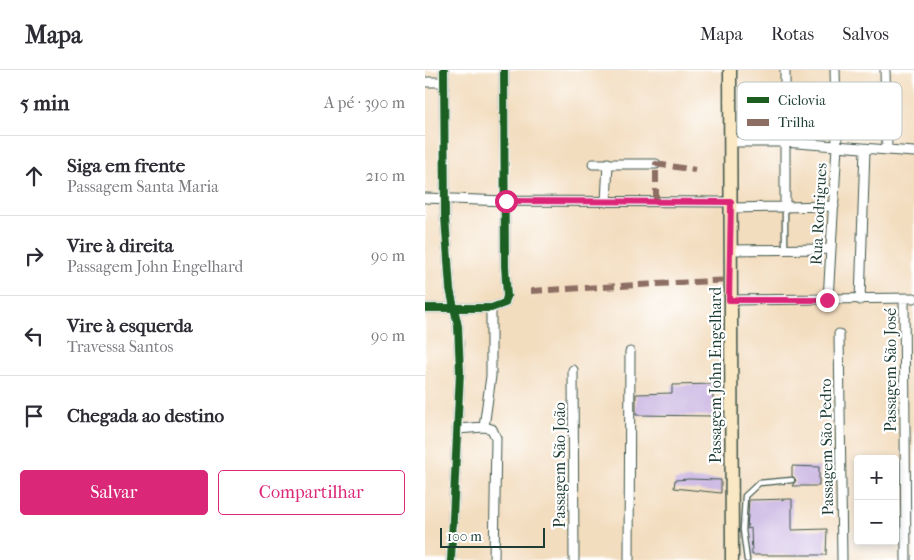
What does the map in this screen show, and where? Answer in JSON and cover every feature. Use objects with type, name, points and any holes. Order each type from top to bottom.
[{"type":"main road","name":"Passagem John Engelhard","points":[[730,70],[732,250],[729,300],[732,560]]},
{"type":"street","points":[[443,70],[444,199],[450,289],[458,326],[460,372],[451,560]]},
{"type":"street","points":[[425,308],[491,308],[505,303],[507,296],[504,70]]},
{"type":"street","points":[[425,82],[443,82]]},
{"type":"street","name":"Rua Rodrigues","points":[[827,300],[837,140]]},
{"type":"street","points":[[887,140],[887,150]]},
{"type":"street","points":[[731,142],[784,142],[914,152]]},
{"type":"street","points":[[784,142],[785,206]]},
{"type":"street","points":[[860,300],[865,149]]},
{"type":"street","points":[[606,202],[608,163]]},
{"type":"street","points":[[593,164],[656,164]]},
{"type":"street","points":[[425,198],[834,206]]},
{"type":"street","points":[[732,250],[785,251],[831,249]]},
{"type":"street","points":[[729,300],[909,299]]},
{"type":"street","name":"Passagem São José","points":[[906,560],[909,299]]},
{"type":"street","points":[[484,426],[491,376],[491,308]]},
{"type":"street","name":"Passagem São Pedro","points":[[839,334],[842,560]]},
{"type":"street","points":[[629,560],[630,352]]},
{"type":"street","name":"Passagem São João","points":[[573,370],[574,560]]},
{"type":"street","points":[[457,429],[484,426],[491,429],[496,438],[494,560]]},
{"type":"lane","points":[[785,206],[785,251]]},
{"type":"lane","points":[[747,560],[743,530],[745,496],[759,483],[792,480]]},
{"type":"building","points":[[713,384],[713,416],[636,415],[636,394],[672,393],[672,385]]},
{"type":"building","points":[[792,466],[819,467],[819,486],[792,486],[796,480],[792,476]]},
{"type":"building","points":[[675,480],[721,480],[721,493],[674,488]]},
{"type":"building","points":[[792,499],[792,530],[827,529],[826,555],[752,555],[751,528],[747,529],[749,500]]},
{"type":"marked path","points":[[656,201],[656,164],[695,170]]},
{"type":"marked path","points":[[531,291],[730,280]]},
{"type":"cycle path","points":[[444,70],[445,217],[450,289],[458,326],[460,372],[451,560]]},
{"type":"cycle path","points":[[425,308],[491,308],[505,303],[507,296],[505,266],[504,70]]},
{"type":"route","points":[[506,201],[731,202],[732,250],[729,300],[827,300]]}]
